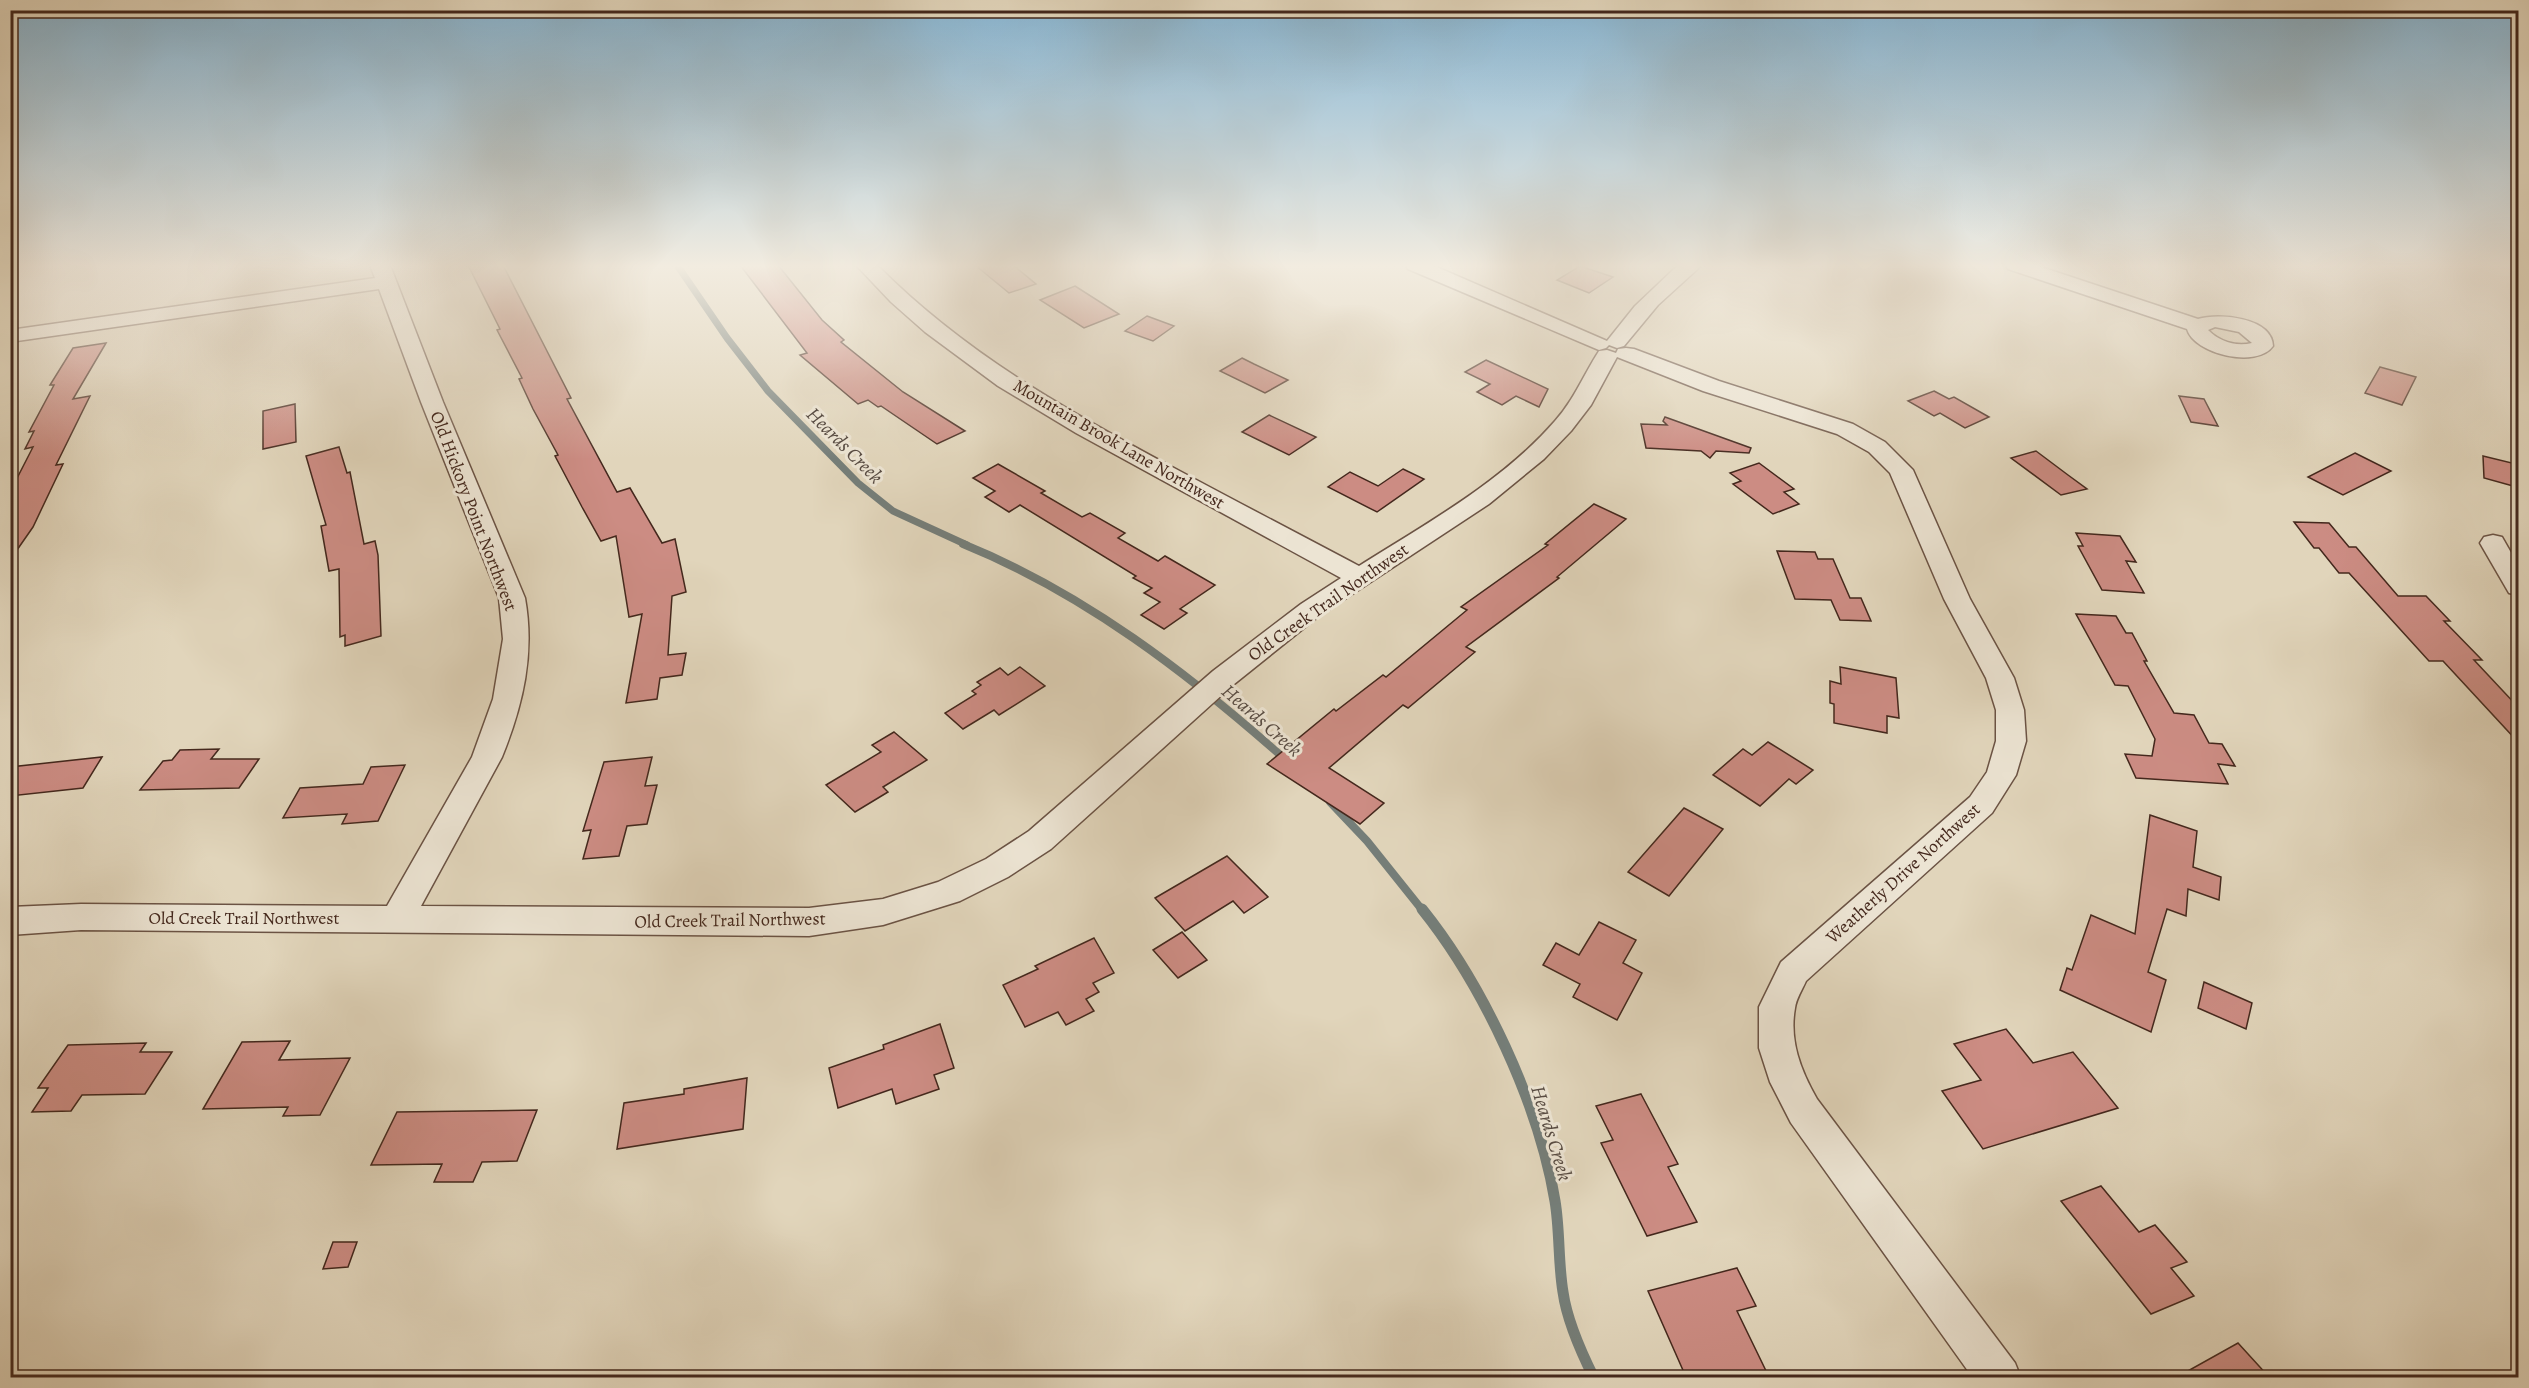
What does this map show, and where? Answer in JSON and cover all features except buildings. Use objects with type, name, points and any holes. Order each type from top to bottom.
[{"type":"street","points":[[10,336],[47,330]]},
{"type":"street","name":"Old Hickory Point Northwest","points":[[397,919],[487,758],[499,730],[515,668],[517,621],[512,598],[405,330]]},
{"type":"street","name":"Mountain Brook Lane Northwest","points":[[936,330],[1033,399],[1360,577]]},
{"type":"street","name":"Weatherly Drive Northwest","points":[[1567,330],[1711,386],[1845,429],[1877,447],[1901,470],[1957,599],[2000,678],[2010,710],[2011,741],[2001,775],[1981,805],[1793,972],[1777,1007],[1777,1047],[1788,1082],[1804,1111],[2000,1377]]},
{"type":"street","name":"Old Creek Trail Northwest","points":[[10,921],[81,916],[809,922],[883,912],[948,892],[997,868],[1040,840],[1223,678],[1310,610],[1480,499],[1536,454],[1563,426],[1583,400],[1625,330]]},
{"type":"street","points":[[2493,543],[2518,587]]},
{"type":"waterway","name":"Heards Creek","points":[[721,330],[768,391],[858,483],[893,511],[967,545]]},
{"type":"waterway","name":"Heards Creek","points":[[963,544],[1051,586],[1134,638],[1212,697],[1286,760]]},
{"type":"waterway","name":"Heards Creek","points":[[1330,802],[1367,841],[1423,911]]},
{"type":"waterway","name":"Heards Creek","points":[[1422,909],[1445,939],[1487,1009],[1522,1086],[1536,1125],[1555,1201],[1561,1281],[1565,1303],[1575,1336],[1594,1378]]}]
